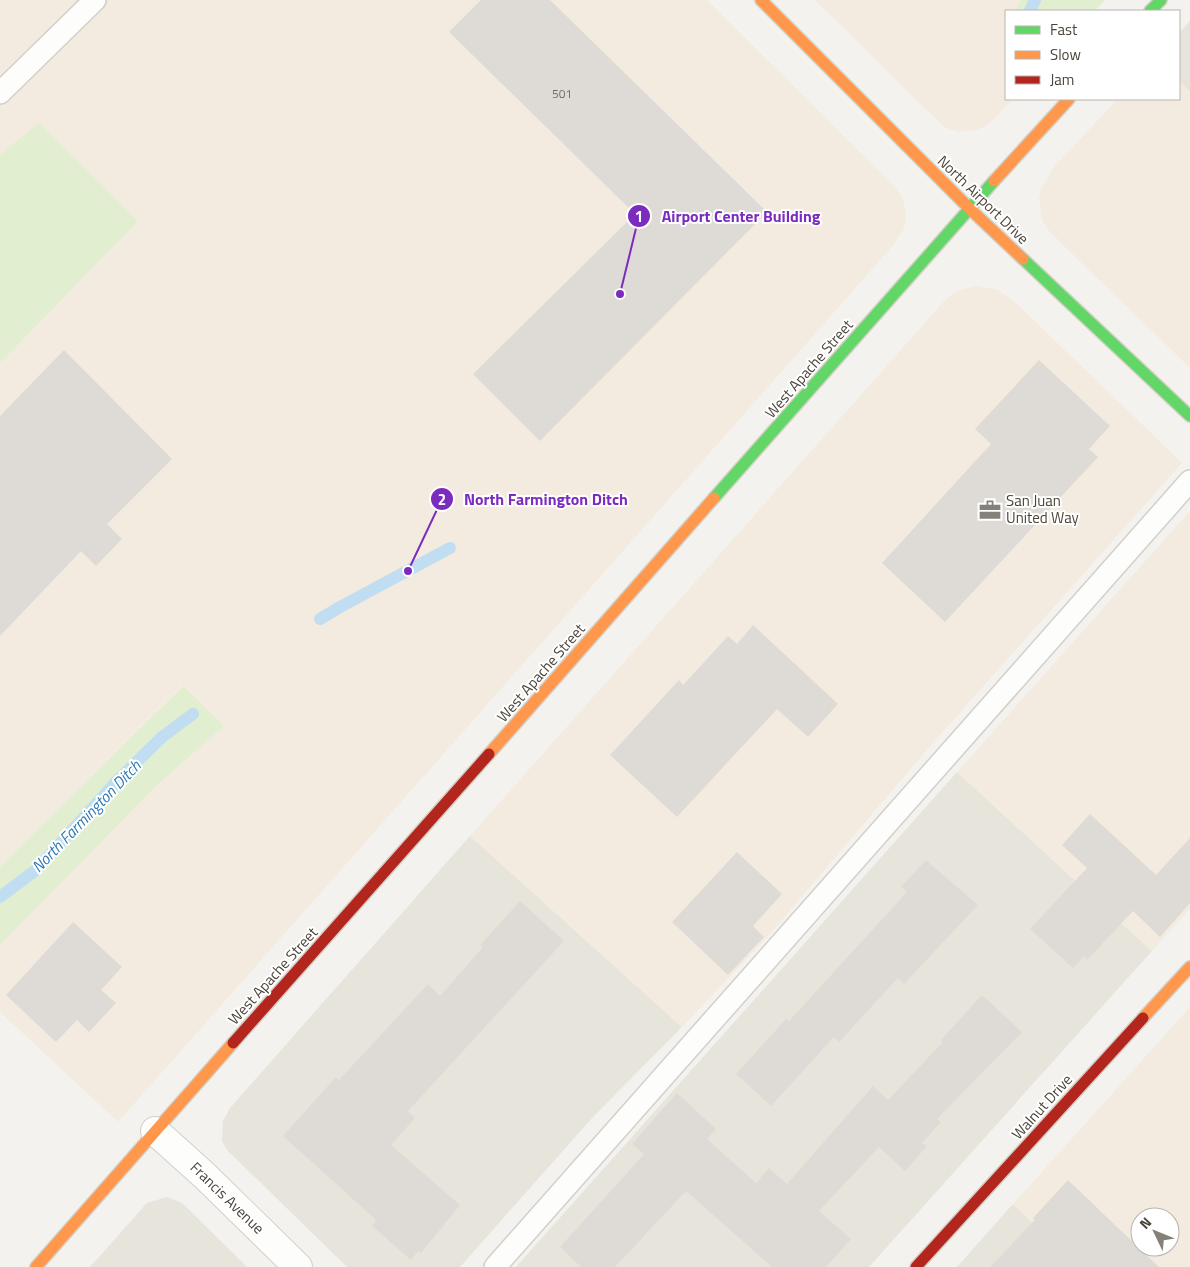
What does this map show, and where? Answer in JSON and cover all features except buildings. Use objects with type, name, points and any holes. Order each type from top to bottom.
[{"type":"main road","name":"North Airport Drive","points":[[761,0],[970,209],[1190,416]]},
{"type":"main road","points":[[1151,10],[1161,0]]},
{"type":"main road","name":"West Apache Street","points":[[36,1267],[1068,100]]},
{"type":"main road","name":"Walnut Drive","points":[[916,1267],[1190,967]]},
{"type":"street","name":"Francis Avenue","points":[[155,1131],[204,1175],[298,1267]]},
{"type":"lane","points":[[0,93],[95,0]]},
{"type":"lane","points":[[495,1267],[1190,481]]},
{"type":"shaded area","points":[[0,0],[707,0],[895,187],[903,198],[905,208],[906,219],[904,229],[890,249],[118,1122],[0,1012],[0,945],[158,784],[224,726],[182,686],[0,867],[0,363],[138,221],[39,124],[0,155]]},
{"type":"shaded area","points":[[815,0],[1021,0],[1016,10],[1005,10],[1005,100],[1012,100],[984,127],[958,132],[944,127]]},
{"type":"shaded area","points":[[1190,21],[1190,92],[1180,82],[1180,32]]},
{"type":"shaded area","points":[[1180,82],[1190,92],[1190,368],[1050,232],[1042,220],[1039,199],[1041,189],[1054,167],[1117,100],[1180,100]]},
{"type":"shaded area","points":[[976,286],[998,290],[1014,301],[1182,463],[931,745],[770,934],[682,1027],[470,836],[946,299],[956,291]]},
{"type":"shaded area","points":[[1190,511],[1190,909],[1152,951],[957,772]]},
{"type":"shaded area","points":[[957,772],[1152,951],[869,1267],[516,1267]]},
{"type":"shaded area","points":[[470,836],[682,1027],[592,1118],[460,1267],[347,1267],[227,1150],[222,1141],[223,1121],[230,1108]]},
{"type":"shaded area","points":[[1190,1007],[1190,1267],[1080,1267],[1013,1204]]},
{"type":"shaded area","points":[[167,1197],[182,1203],[247,1267],[90,1267],[147,1203]]},
{"type":"shaded area","points":[[1013,1204],[1080,1267],[957,1267]]},
{"type":"green space","points":[[1021,0],[1105,0],[1096,10],[1016,10]]},
{"type":"green space","points":[[39,123],[138,221],[0,363],[0,155]]},
{"type":"green space","points":[[183,686],[224,726],[158,784],[0,945],[0,867]]},
{"type":"waterway","name":"North Farmington Ditch","points":[[1030,10],[1035,0]]},
{"type":"waterway","name":"North Farmington Ditch","points":[[320,619],[450,548]]},
{"type":"waterway","name":"North Farmington Ditch","points":[[0,897],[36,870],[117,781],[162,737],[193,714]]},
{"type":"traffic: fast","points":[[1151,10],[1161,0]]},
{"type":"traffic: fast","points":[[714,498],[994,181]]},
{"type":"traffic: fast","points":[[1023,259],[1190,416]]},
{"type":"traffic: slow","points":[[761,0],[970,209],[1023,259]]},
{"type":"traffic: slow","points":[[994,181],[1068,100]]},
{"type":"traffic: slow","points":[[489,754],[714,498]]},
{"type":"traffic: slow","points":[[1143,1018],[1190,967]]},
{"type":"traffic: slow","points":[[36,1267],[233,1043]]},
{"type":"traffic: jam","points":[[233,1043],[489,754]]},
{"type":"traffic: jam","points":[[916,1267],[1143,1018]]},
{"type":"place","name":"Airport Center Building","points":[[620,294]]},
{"type":"place","name":"San Juan United Way","points":[[990,510]]},
{"type":"place","name":"North Farmington Ditch","points":[[408,571]]}]
